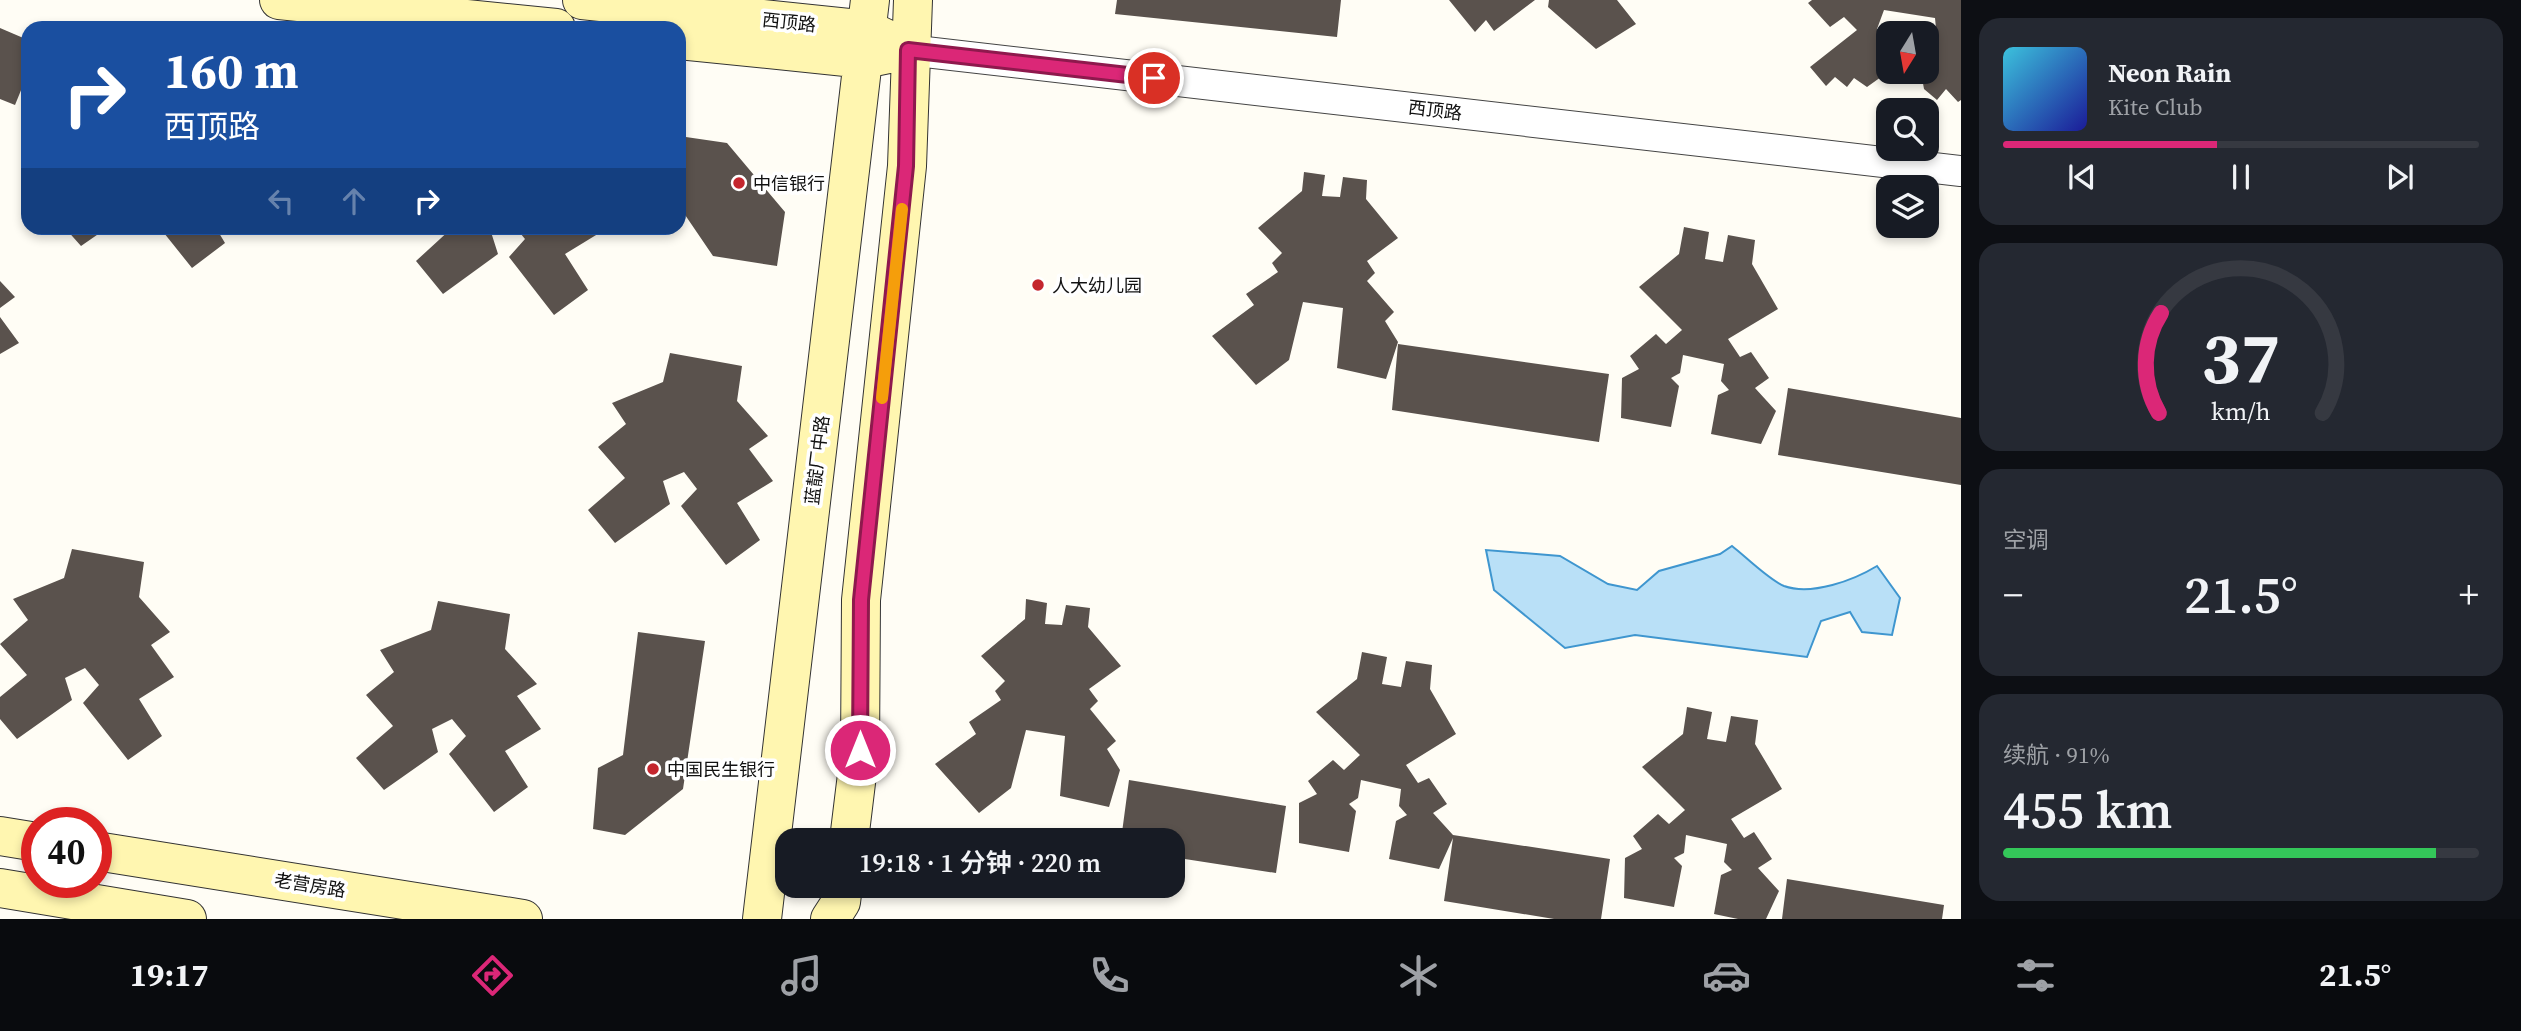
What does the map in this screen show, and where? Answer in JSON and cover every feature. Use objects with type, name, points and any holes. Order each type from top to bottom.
[{"type":"street","points":[[279,0],[487,21]]},
{"type":"street","name":"西顶路","points":[[582,0],[868,30],[908,50],[1961,171]]},
{"type":"street","points":[[850,828],[860,750],[861,600],[906,166],[908,50],[913,0]]},
{"type":"street","name":"西顶路","points":[[686,40],[868,30]]},
{"type":"street","name":"蓝靛厂中路","points":[[762,919],[868,30]]},
{"type":"street","points":[[0,836],[21,839]]},
{"type":"street","name":"老营房路","points":[[112,854],[523,919]]},
{"type":"street","points":[[0,888],[187,919]]},
{"type":"street","points":[[830,919],[842,898]]},
{"type":"water","points":[[1732,546],[1771,579],[1795,589],[1832,585],[1877,566],[1900,598],[1892,635],[1862,632],[1850,612],[1821,621],[1807,657],[1635,635],[1565,648],[1494,590],[1486,550],[1560,556],[1608,584],[1637,590],[1659,571],[1720,554]]},
{"type":"building","points":[[1117,0],[1341,0],[1337,37],[1115,14]]},
{"type":"building","points":[[1449,0],[1535,0],[1494,31],[1486,20],[1475,32]]},
{"type":"building","points":[[1549,0],[1617,0],[1636,24],[1596,49],[1548,7]]},
{"type":"building","points":[[1812,0],[1961,0],[1961,100],[1958,102],[1946,89],[1939,98],[1935,98],[1924,89],[1923,84],[1939,84],[1939,21],[1935,21],[1935,18],[1884,10],[1880,21],[1876,21],[1876,81],[1867,87],[1854,78],[1847,87],[1835,77],[1826,86],[1810,67],[1857,30],[1844,17],[1830,27],[1808,3]]},
{"type":"building","points":[[0,28],[21,37],[21,90],[15,105],[0,99]]},
{"type":"building","points":[[686,137],[727,143],[785,212],[777,266],[713,256],[686,216]]},
{"type":"building","points":[[1304,172],[1325,175],[1322,196],[1340,197],[1343,177],[1367,180],[1366,199],[1398,238],[1367,261],[1375,273],[1367,281],[1394,312],[1385,321],[1398,342],[1386,379],[1337,368],[1343,308],[1303,302],[1289,360],[1256,385],[1212,336],[1254,305],[1246,294],[1278,272],[1272,263],[1282,253],[1258,228],[1302,191]]},
{"type":"building","points":[[1684,227],[1709,232],[1705,259],[1723,262],[1728,235],[1755,240],[1752,264],[1778,309],[1728,339],[1740,357],[1751,352],[1769,378],[1755,388],[1776,411],[1761,444],[1711,434],[1718,395],[1729,390],[1721,381],[1724,364],[1683,355],[1680,373],[1671,378],[1679,386],[1671,427],[1621,418],[1622,378],[1639,369],[1630,356],[1656,334],[1666,344],[1682,330],[1639,287],[1679,254]]},
{"type":"building","points":[[71,235],[97,235],[81,246]]},
{"type":"building","points":[[166,235],[220,235],[225,243],[192,268]]},
{"type":"building","points":[[444,235],[492,235],[498,254],[443,294],[416,261]]},
{"type":"building","points":[[522,235],[596,235],[565,254],[588,290],[554,315],[509,257],[525,239]]},
{"type":"building","points":[[0,281],[15,297],[0,308]]},
{"type":"building","points":[[0,317],[19,343],[0,354]]},
{"type":"building","points":[[1398,344],[1609,374],[1599,442],[1392,410]]},
{"type":"building","points":[[670,353],[742,366],[737,401],[768,436],[749,449],[773,481],[737,503],[760,540],[726,565],[681,506],[697,489],[684,472],[663,481],[670,504],[615,543],[588,510],[625,478],[598,447],[626,424],[612,403],[663,382]]},
{"type":"building","points":[[1788,388],[1961,418],[1961,485],[1778,455]]},
{"type":"building","points":[[72,549],[144,562],[139,597],[170,632],[151,645],[174,677],[139,699],[162,736],[128,760],[83,703],[99,685],[85,668],[65,678],[72,700],[17,739],[0,719],[0,697],[27,675],[0,644],[28,620],[13,599],[64,578]]},
{"type":"building","points":[[1026,599],[1047,603],[1045,624],[1062,625],[1066,605],[1090,608],[1088,627],[1121,666],[1089,689],[1098,701],[1090,709],[1116,741],[1107,749],[1120,770],[1109,807],[1060,796],[1065,736],[1026,730],[1011,788],[979,813],[935,764],[976,734],[969,722],[1001,700],[995,691],[1005,681],[981,656],[1025,619]]},
{"type":"building","points":[[438,601],[510,614],[505,649],[537,684],[517,696],[541,729],[505,751],[528,787],[494,812],[449,754],[466,736],[452,719],[432,729],[438,752],[384,790],[356,758],[393,726],[366,695],[394,672],[380,650],[431,630]]},
{"type":"building","points":[[638,632],[705,641],[683,789],[625,835],[593,829],[598,768],[623,755]]},
{"type":"building","points":[[1362,652],[1387,657],[1382,684],[1401,687],[1406,661],[1432,665],[1430,689],[1456,734],[1406,765],[1418,783],[1429,778],[1447,804],[1433,813],[1453,835],[1610,859],[1601,919],[1554,919],[1444,901],[1453,838],[1439,869],[1389,859],[1396,821],[1407,815],[1399,806],[1401,789],[1361,780],[1358,798],[1349,804],[1356,811],[1349,852],[1299,843],[1299,803],[1317,794],[1308,781],[1333,760],[1344,770],[1360,755],[1316,712],[1357,679]]},
{"type":"building","points":[[1687,707],[1712,712],[1707,739],[1726,742],[1731,716],[1758,720],[1755,744],[1782,789],[1731,819],[1744,838],[1754,832],[1772,859],[1758,868],[1779,891],[1766,919],[1738,919],[1714,914],[1721,875],[1732,870],[1724,862],[1727,844],[1686,835],[1684,853],[1674,858],[1682,866],[1674,907],[1624,898],[1625,858],[1642,849],[1633,836],[1658,814],[1669,824],[1685,810],[1642,767],[1683,734]]},
{"type":"building","points":[[1129,780],[1286,806],[1276,873],[1185,859],[1185,828],[1123,828]]},
{"type":"building","points":[[1787,879],[1944,905],[1942,919],[1782,919]]},
{"type":"slow traffic","points":[[882,398],[902,209]]},
{"type":"place","name":"中信银行","points":[[739,183]]},
{"type":"place","name":"人大幼儿园","points":[[1038,285]]},
{"type":"place","name":"中国民生银行","points":[[653,769]]},
{"type":"route","points":[[860,750],[861,600],[906,166],[908,50],[1154,78]]}]
